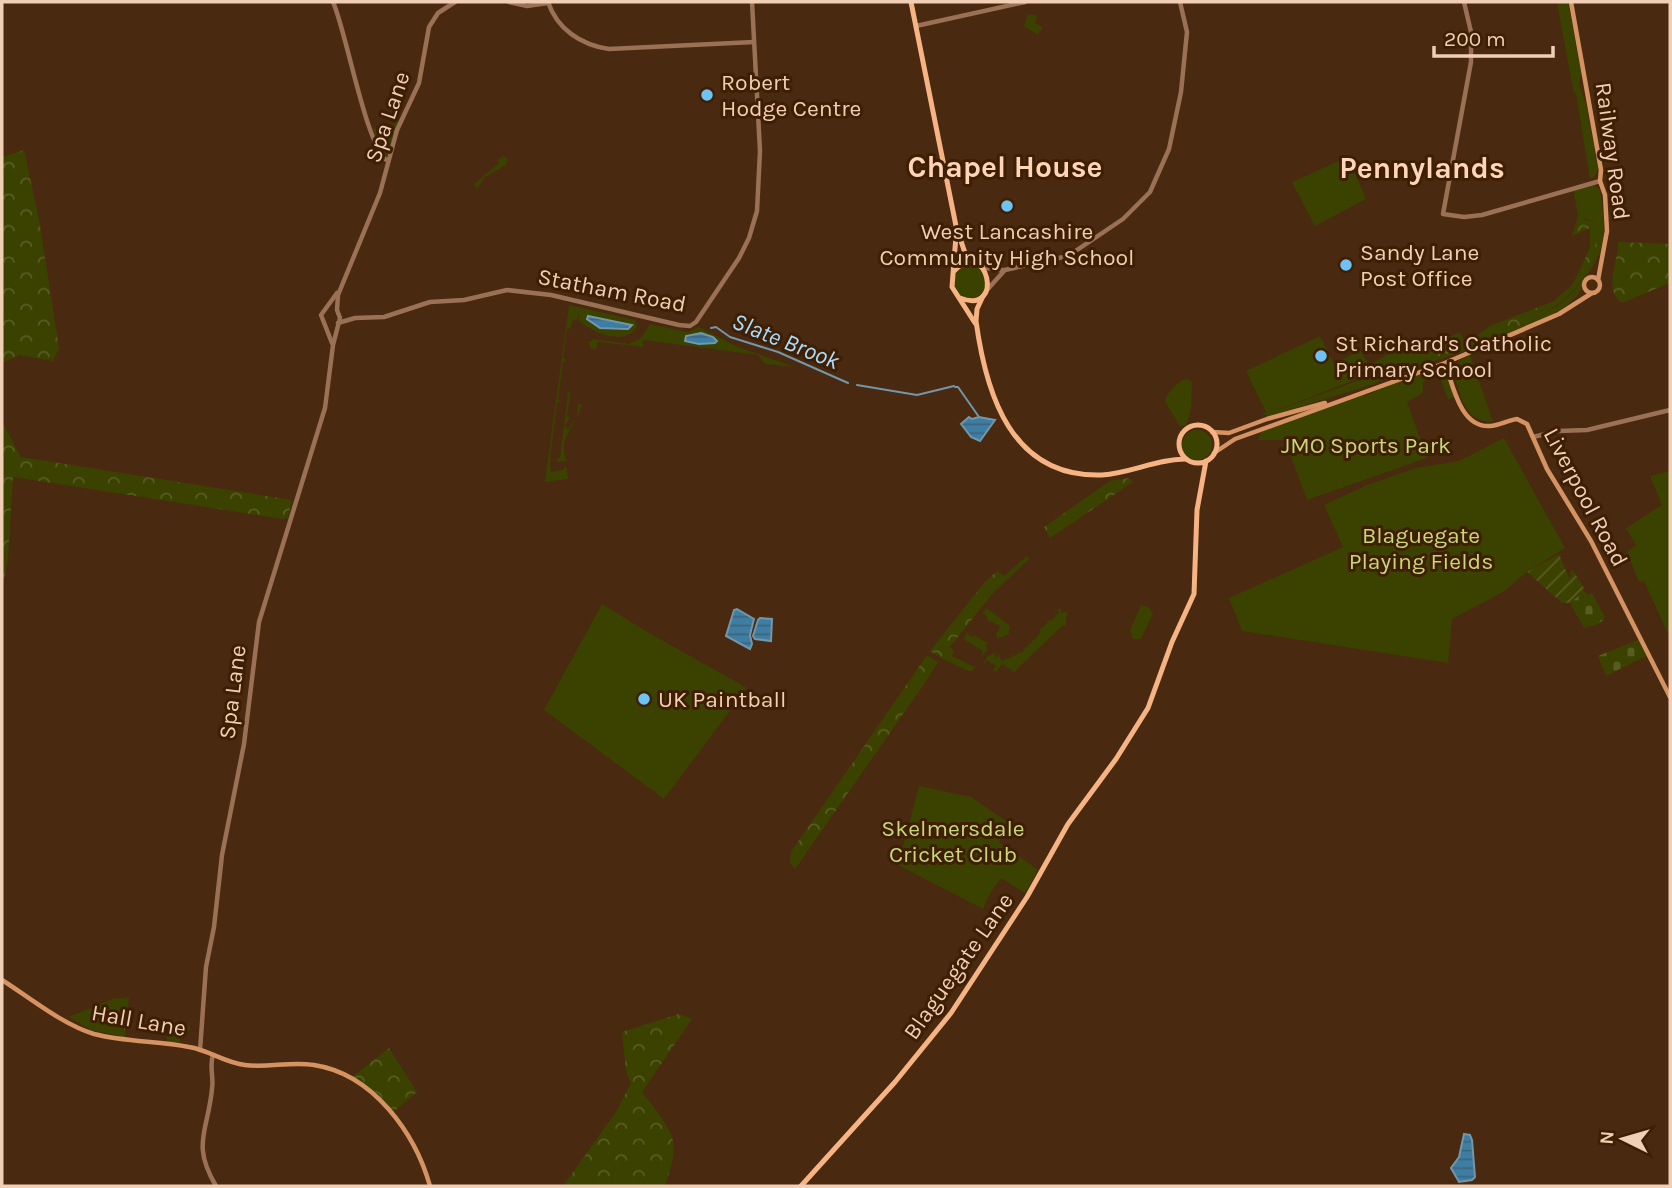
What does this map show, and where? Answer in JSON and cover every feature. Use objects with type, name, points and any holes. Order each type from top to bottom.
[{"type":"main road","points":[[911,2],[956,226],[965,253],[987,273],[989,279],[977,309],[976,325],[990,386],[997,408],[1008,428],[1032,453],[1058,467],[1093,475],[1115,473],[1166,459],[1186,459],[1195,463],[1206,461],[1227,443],[1251,433],[1445,363],[1559,314],[1583,294],[1590,278],[1598,280],[1600,287],[1578,299]]},
{"type":"main road","name":"Railway Road","points":[[1571,2],[1601,170],[1600,181],[1605,195],[1606,247],[1598,280]]},
{"type":"main road","points":[[956,226],[951,287],[976,325]]},
{"type":"main road","points":[[953,274],[959,266],[976,264]]},
{"type":"main road","name":"Railway Road","points":[[1590,278],[1601,264]]},
{"type":"main road","points":[[1585,286],[1586,290],[1592,293]]},
{"type":"main road","points":[[957,296],[973,300],[985,294]]},
{"type":"main road","name":"Liverpool Road","points":[[1445,363],[1462,410],[1469,418],[1479,425],[1488,426],[1514,419],[1521,419],[1527,424],[1547,469],[1591,541],[1670,698]]},
{"type":"main road","points":[[1212,432],[1229,433],[1267,419],[1343,399]]},
{"type":"main road","points":[[1166,459],[1179,447],[1181,434],[1189,427],[1204,426],[1212,432],[1216,442],[1214,453]]},
{"type":"main road","points":[[1242,428],[1251,433]]},
{"type":"main road","points":[[1179,447],[1186,459]]},
{"type":"main road","name":"Blaguegate Lane","points":[[801,1186],[895,1082],[951,1013],[1027,897],[1068,824],[1148,708],[1195,586],[1197,510],[1206,461]]},
{"type":"main road","points":[[1195,463],[1201,478]]},
{"type":"main road","name":"Hall Lane","points":[[2,980],[74,1025],[92,1033],[200,1050],[245,1065],[315,1065],[350,1077],[384,1104],[398,1123],[420,1158],[430,1186]]},
{"type":"street","points":[[333,2],[368,121],[380,154],[388,162]]},
{"type":"street","name":"Spa Lane","points":[[325,310],[340,289],[376,203],[397,130],[419,83],[429,27],[438,13],[455,2]]},
{"type":"street","points":[[509,2],[527,6],[548,2],[557,21],[593,47],[609,49],[754,42]]},
{"type":"street","name":"Statham Road","points":[[337,323],[355,318],[384,317],[430,302],[464,300],[507,290],[551,295],[679,325],[693,324],[739,258],[749,238],[757,211],[760,151],[752,2]]},
{"type":"street","points":[[916,26],[1025,2]]},
{"type":"street","points":[[976,264],[993,270],[1005,270],[1074,253],[1123,219],[1150,192],[1169,149],[1181,92],[1186,32],[1180,2]]},
{"type":"street","points":[[1464,2],[1471,32],[1471,62],[1443,214],[1476,216],[1600,181]]},
{"type":"street","points":[[985,294],[1005,270]]},
{"type":"street","name":"Spa Lane","points":[[337,310],[340,289]]},
{"type":"street","points":[[324,324],[332,326],[337,323],[340,318],[337,310],[325,310],[321,315],[324,324],[333,345]]},
{"type":"street","name":"Statham Road","points":[[337,310],[355,318]]},
{"type":"street","name":"Spa Lane","points":[[200,1050],[204,975],[213,932],[222,855],[244,744],[259,622],[322,419],[337,323]]},
{"type":"street","points":[[1533,437],[1558,431],[1587,430],[1670,410]]},
{"type":"street","points":[[213,1055],[212,1090],[201,1148],[203,1162],[216,1186]]},
{"type":"green space","points":[[1557,2],[1568,2],[1581,73],[1579,85],[1586,104],[1598,170],[1590,179],[1576,93]]},
{"type":"green space","points":[[1028,14],[1037,16],[1035,23],[1043,28],[1038,35],[1024,26]]},
{"type":"green space","points":[[401,118],[386,157],[378,147],[372,127],[379,131]]},
{"type":"green space","points":[[24,150],[39,219],[59,348],[53,361],[19,355],[2,363],[2,157]]},
{"type":"green space","points":[[503,156],[508,159],[506,165],[485,177],[477,189],[474,184],[499,163],[497,161]]},
{"type":"green space","points":[[1348,157],[1366,199],[1315,226],[1292,182]]},
{"type":"green space","points":[[1591,182],[1600,190],[1603,215],[1602,246],[1593,267],[1569,304],[1552,315],[1505,336],[1568,297],[1586,274],[1593,256],[1595,222],[1578,216],[1573,188]]},
{"type":"green space","points":[[1581,215],[1585,220],[1595,222],[1597,246],[1591,266],[1569,294],[1540,316],[1493,342],[1491,338],[1460,351],[1420,361],[1476,336],[1490,326],[1554,301],[1573,284],[1590,248],[1590,228],[1572,236],[1578,216]]},
{"type":"green space","points":[[1618,242],[1670,244],[1670,283],[1622,303],[1616,297],[1612,282]]},
{"type":"green space","points":[[970,266],[981,271],[986,282],[981,293],[970,298],[959,293],[954,282],[959,271]]},
{"type":"green space","points":[[569,305],[635,320],[637,327],[625,336],[608,336],[584,325],[579,320],[579,310],[578,319],[572,321],[570,329],[567,328],[563,358],[566,359],[563,362],[558,399],[561,400],[557,403],[550,458],[553,460],[550,460],[551,472],[563,470],[566,465],[568,479],[545,482]]},
{"type":"green space","points":[[650,324],[688,332],[699,327],[738,347],[795,367],[765,364],[758,355],[644,340],[644,347],[598,342],[596,350],[590,347],[589,342],[593,339],[629,344],[641,338]]},
{"type":"green space","name":"St Richard's Catholic Primary School","points":[[1460,333],[1464,341],[1424,360],[1460,351],[1492,337],[1493,342],[1412,368],[1371,385],[1269,416],[1261,413],[1266,412],[1246,371],[1320,336],[1334,364],[1360,350],[1373,373],[1267,414],[1378,373],[1373,363],[1412,340],[1429,343]]},
{"type":"green space","points":[[1470,355],[1494,421],[1475,417],[1469,412],[1460,395],[1452,367]]},
{"type":"green space","name":"JMO Sports Park","points":[[1439,369],[1444,371],[1451,383],[1454,397],[1448,400],[1440,378],[1434,377],[1423,382],[1423,393],[1407,402],[1427,458],[1307,500],[1285,440],[1258,440],[1261,432],[1358,395],[1368,395],[1397,380]]},
{"type":"green space","points":[[1187,379],[1192,382],[1190,410],[1185,426],[1180,426],[1165,402],[1173,388]]},
{"type":"green space","points":[[566,392],[573,393],[570,394],[567,416],[570,417],[565,426],[568,429],[577,417],[564,445],[567,461],[558,462],[568,394]]},
{"type":"green space","points":[[2,422],[21,457],[292,500],[288,518],[13,477],[8,559],[2,589]]},
{"type":"green space","points":[[1197,430],[1208,434],[1212,445],[1208,456],[1197,460],[1186,456],[1182,445],[1186,434]]},
{"type":"green space","name":"Blaguegate Playing Fields","points":[[1504,438],[1565,548],[1527,572],[1503,592],[1452,619],[1448,663],[1242,631],[1229,598],[1343,547],[1324,505],[1367,485],[1416,468],[1459,461]]},
{"type":"green space","points":[[1670,471],[1670,638],[1644,581],[1639,582],[1627,552],[1636,545],[1626,528],[1662,505],[1650,476]]},
{"type":"green space","points":[[1128,478],[1133,482],[1050,538],[1044,527],[1110,481]]},
{"type":"green space","points":[[1559,554],[1569,578],[1573,570],[1584,588],[1570,603],[1562,603],[1527,572]]},
{"type":"green space","points":[[1027,556],[1029,559],[993,593],[941,658],[930,651],[984,583],[997,571],[1004,576]]},
{"type":"green space","points":[[1584,591],[1588,595],[1592,593],[1605,617],[1599,623],[1584,628],[1570,603]]},
{"type":"green space","name":"UK Paintball","points":[[602,604],[747,688],[664,799],[544,710]]},
{"type":"green space","points":[[1141,605],[1149,607],[1153,614],[1141,639],[1133,639],[1130,630]]},
{"type":"green space","points":[[987,608],[1009,625],[1009,634],[997,639],[996,634],[1000,627],[997,624],[994,626],[995,623],[991,621],[989,623],[987,618],[985,620],[987,616],[982,613]]},
{"type":"green space","points":[[1057,609],[1061,609],[1061,613],[1067,611],[1066,626],[1063,625],[1014,672],[1002,664],[996,672],[993,670],[996,666],[989,664],[987,660],[981,668],[987,657],[994,653],[996,658],[997,652],[1002,661],[1006,656],[1007,659],[1012,657],[1012,653],[1014,656],[1018,652],[1021,653],[1025,649],[1023,647],[1026,648],[1029,645],[1027,643],[1030,644],[1033,641],[1031,639],[1034,640],[1041,631],[1039,629],[1044,627],[1042,624],[1045,626],[1056,616],[1054,612],[1057,615],[1059,613]]},
{"type":"green space","points":[[968,631],[972,637],[974,635],[989,644],[981,657],[983,651],[963,639]]},
{"type":"green space","points":[[1638,640],[1646,656],[1606,676],[1598,656]]},
{"type":"green space","points":[[950,647],[954,650],[952,656],[975,667],[972,671],[941,658]]},
{"type":"green space","points":[[927,655],[938,662],[795,869],[790,863],[791,852]]},
{"type":"green space","name":"Skelmersdale Cricket Club","points":[[919,786],[971,797],[1012,825],[999,842],[1038,870],[1025,893],[1001,878],[983,909],[898,865]]},
{"type":"green space","points":[[129,997],[125,1037],[91,1030],[69,1017],[112,999]]},
{"type":"green space","points":[[679,1014],[692,1019],[642,1092],[664,1122],[673,1141],[673,1158],[665,1186],[563,1186],[616,1112],[631,1083],[626,1071],[622,1032]]},
{"type":"green space","points":[[167,1025],[190,1025],[190,1030],[180,1035],[180,1043],[167,1042]]},
{"type":"green space","points":[[389,1048],[417,1092],[393,1112],[352,1077]]},
{"type":"water","points":[[588,316],[632,325],[628,329],[600,328],[587,319]]},
{"type":"water","points":[[701,333],[717,341],[699,344],[685,341],[686,336]]},
{"type":"water","points":[[969,417],[995,420],[980,441],[971,437],[961,424]]},
{"type":"water","points":[[737,609],[754,619],[750,649],[726,636],[734,610]]},
{"type":"water","points":[[760,618],[772,619],[771,641],[755,639],[753,636]]},
{"type":"water","points":[[1464,1134],[1470,1135],[1472,1140],[1475,1177],[1459,1182],[1451,1168],[1459,1157]]},
{"type":"waterway","name":"Slate Brook","points":[[711,328],[716,327],[730,337],[778,352],[848,383]]},
{"type":"waterway","name":"Slate Brook","points":[[857,385],[917,395],[954,386]]},
{"type":"waterway","points":[[955,387],[958,387],[979,417]]},
{"type":"place","name":"Robert Hodge Centre","points":[[707,95]]},
{"type":"place","name":"West Lancashire Community High School","points":[[1007,206]]},
{"type":"place","name":"Sandy Lane Post Office","points":[[1346,265]]},
{"type":"place","name":"St Richard's Catholic Primary School","points":[[1321,356]]},
{"type":"place","name":"UK Paintball","points":[[644,699]]},
{"type":"district","name":"Chapel House","points":[[1005,167]]},
{"type":"district","name":"Pennylands","points":[[1422,168]]}]
